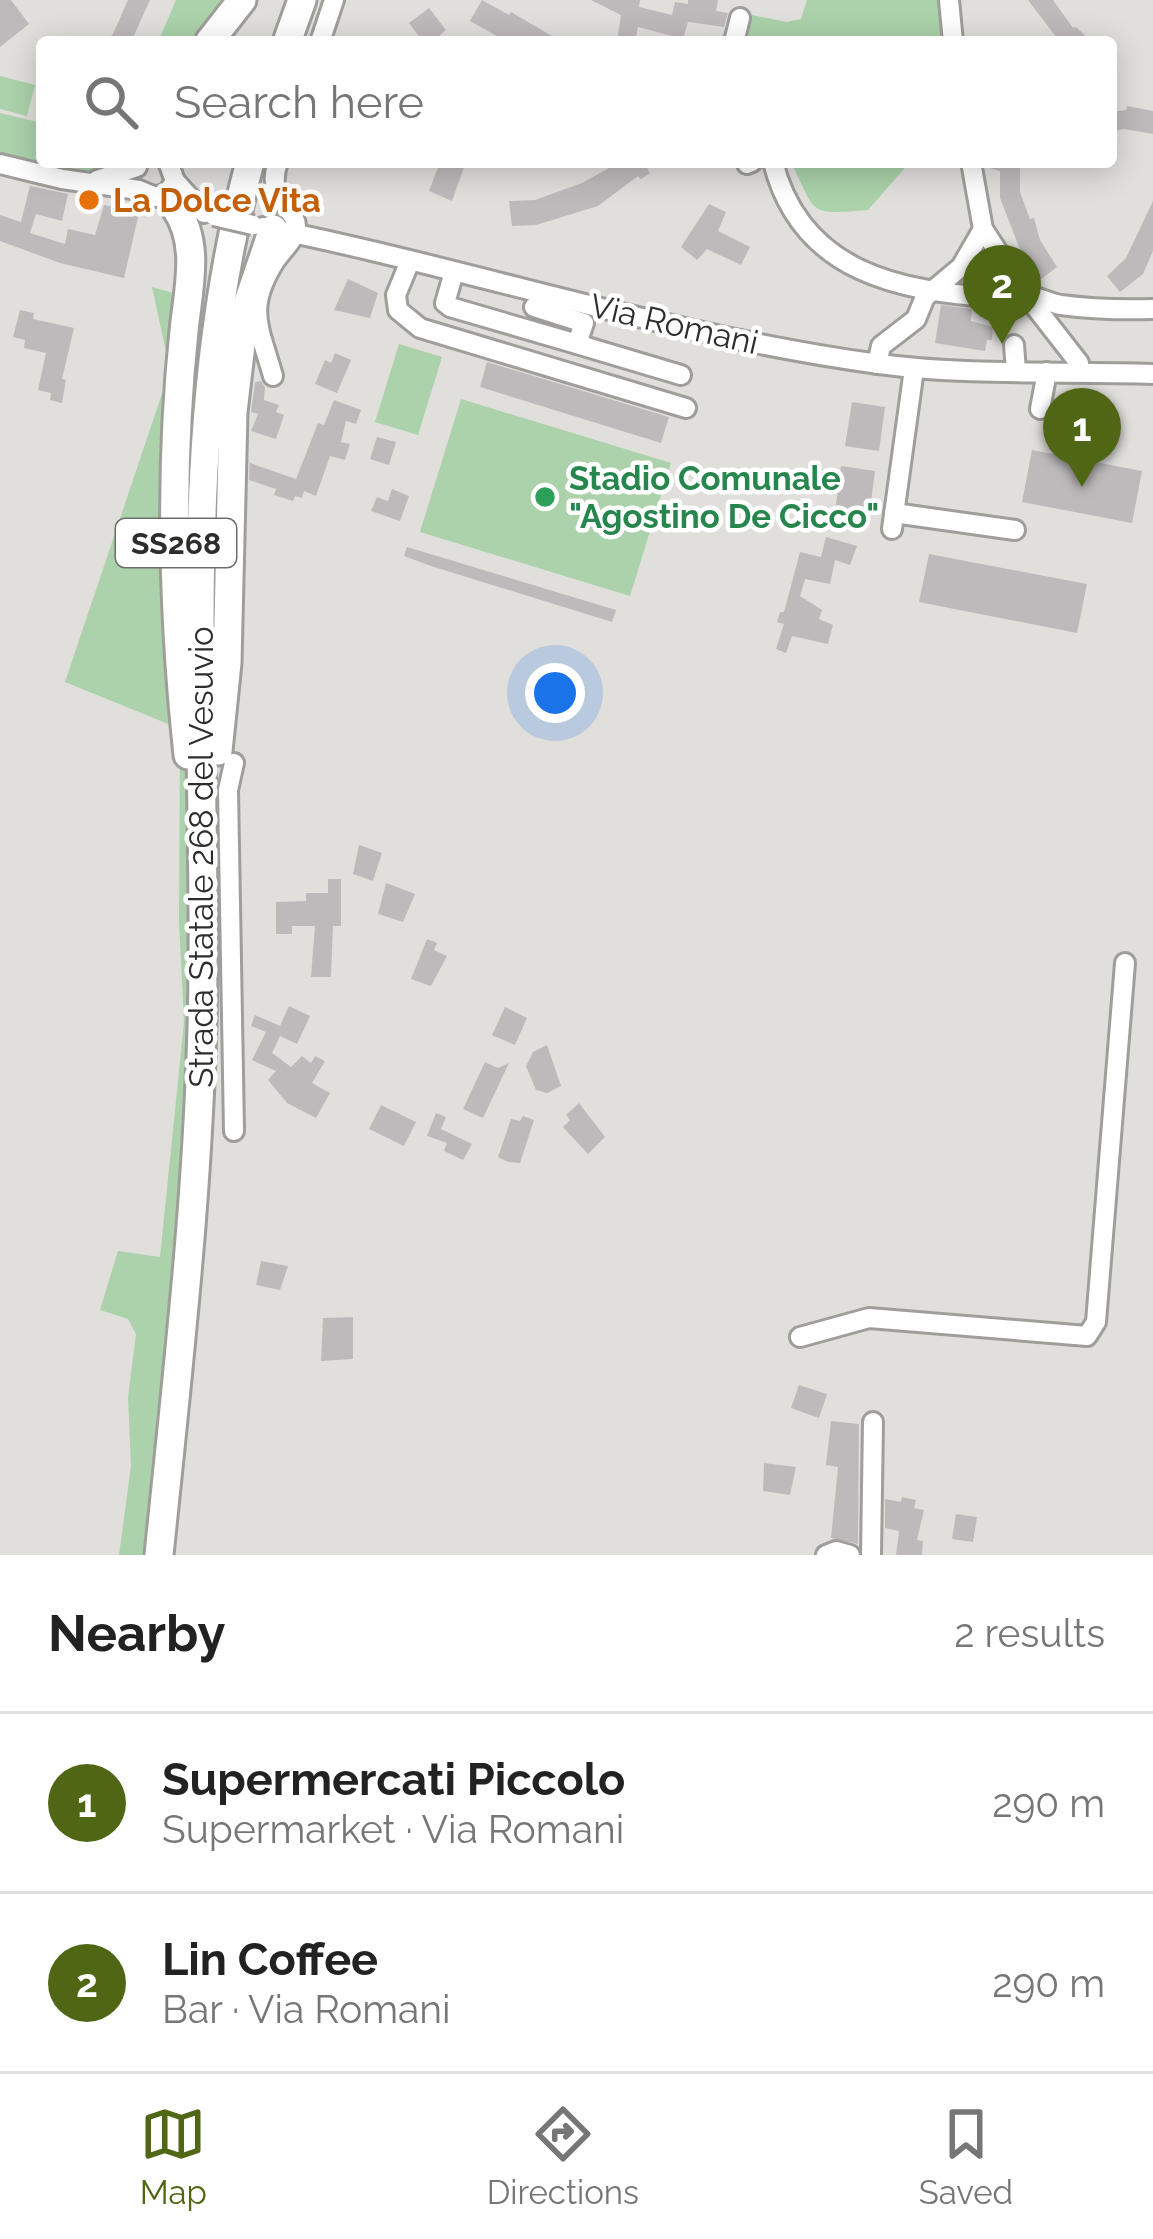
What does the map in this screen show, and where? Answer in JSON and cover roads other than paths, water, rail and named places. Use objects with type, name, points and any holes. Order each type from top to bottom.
[{"type":"highway","points":[[213,36],[242,0]]},
{"type":"highway","points":[[289,36],[302,0]]},
{"type":"highway","name":"Strada Statale 268 del Vesuvio","points":[[159,1555],[194,1190],[202,1038],[203,449],[220,292],[249,168]]},
{"type":"highway","name":"SS268","points":[[164,180],[192,242],[173,458],[180,683],[203,876]]},
{"type":"highway","name":"SS268","points":[[203,876],[215,808],[226,686],[229,482],[238,364],[248,299],[274,229]]},
{"type":"street","points":[[322,36],[334,0]]},
{"type":"street","points":[[949,0],[952,36]]},
{"type":"street","points":[[736,36],[740,18]]},
{"type":"street","name":"Via Romani","points":[[0,164],[62,179],[164,180],[209,215],[730,340],[914,369],[1153,374]]},
{"type":"street","name":"Via Romani","points":[[93,181],[128,168]]},
{"type":"street","points":[[138,168],[134,179],[164,180]]},
{"type":"street","points":[[273,376],[255,302],[270,270],[274,229],[295,223],[274,190],[277,168]]},
{"type":"street","points":[[775,168],[799,219],[826,249],[864,275],[900,286],[996,298],[1025,295],[1059,305],[1153,309]]},
{"type":"street","points":[[972,168],[982,229],[1025,295],[1079,363],[1079,372]]},
{"type":"street","points":[[878,364],[881,346],[908,327],[925,297],[968,258],[982,229]]},
{"type":"street","points":[[410,261],[397,296],[398,310],[420,328],[686,408]]},
{"type":"street","points":[[454,272],[445,303],[450,307],[681,375]]},
{"type":"street","points":[[534,307],[584,323],[578,344]]},
{"type":"street","points":[[1014,345],[1016,371]]},
{"type":"street","points":[[914,369],[893,521],[1015,530]]},
{"type":"street","points":[[1040,409],[1047,372]]},
{"type":"street","points":[[234,763],[229,790],[234,1131]]},
{"type":"street","points":[[800,1337],[869,1318],[1087,1336],[1096,1322],[1125,963]]},
{"type":"street","points":[[871,1555],[873,1422]]},
{"type":"street","points":[[826,1555],[836,1551],[850,1555]]},
{"type":"place","name":"La Dolce Vita","points":[[89,200]]},
{"type":"place","name":"Lin Coffee","points":[[1002,344]]},
{"type":"place","name":"Supermercati Piccolo","points":[[1082,487]]},
{"type":"place","name":"Stadio Comunale \"Agostino De Cicco\"","points":[[545,497]]}]
